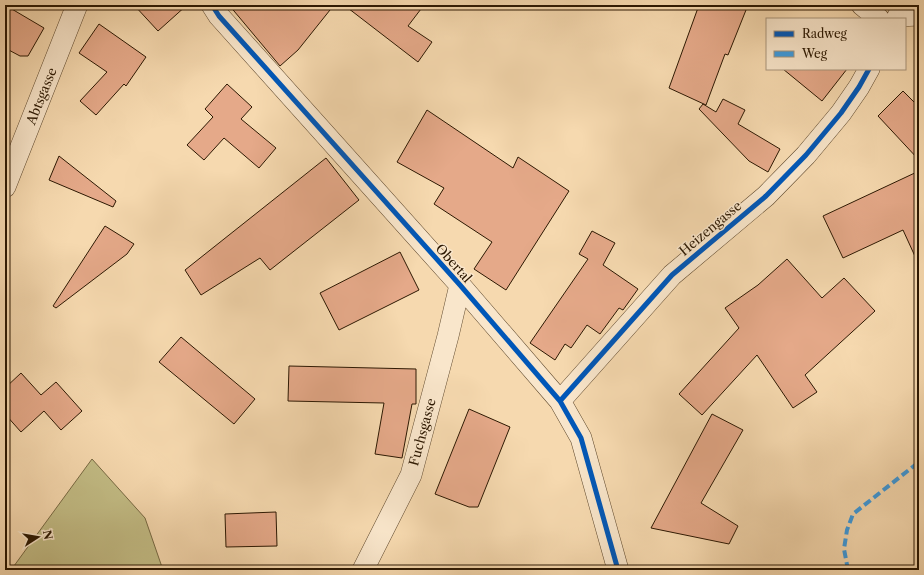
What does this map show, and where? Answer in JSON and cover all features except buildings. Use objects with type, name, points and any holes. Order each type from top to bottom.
[{"type":"street","name":"Abtsgasse","points":[[5,187],[77,5]]},
{"type":"street","name":"Obertal","points":[[212,5],[219,16],[460,285],[560,401],[581,438],[618,570]]},
{"type":"street","points":[[862,5],[894,15],[919,14]]},
{"type":"street","name":"Heizengasse","points":[[560,401],[672,275],[766,196],[806,154],[841,113],[868,70]]},
{"type":"street","name":"Fuchsgasse","points":[[363,570],[411,475],[460,285]]},
{"type":"shaded area","points":[[92,459],[145,518],[163,570],[11,570]]},
{"type":"marked path","points":[[848,570],[844,549],[847,530],[853,514],[919,462]]},
{"type":"cycle path","points":[[212,5],[219,16],[460,285],[560,401],[581,438],[618,570]]},
{"type":"cycle path","points":[[560,401],[672,275],[766,196],[806,155],[841,113],[868,70]]}]
